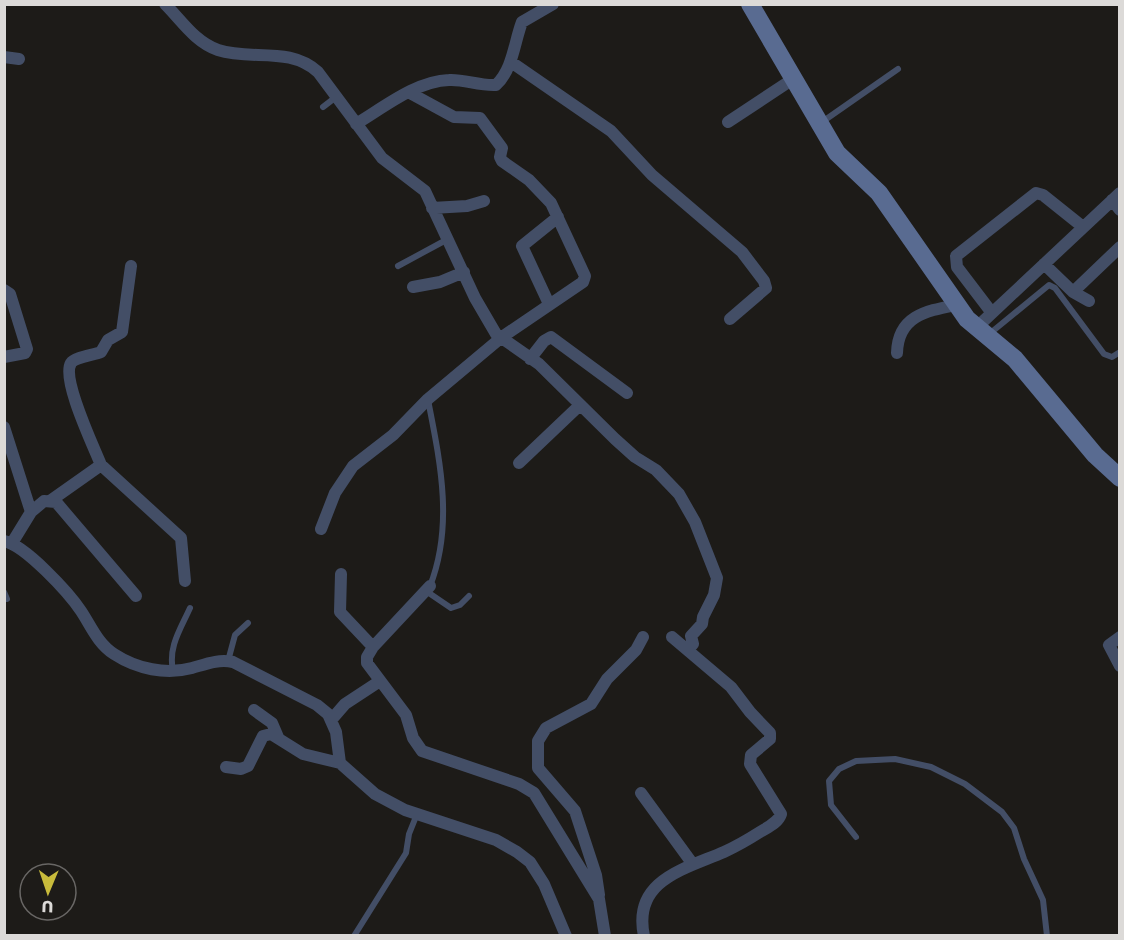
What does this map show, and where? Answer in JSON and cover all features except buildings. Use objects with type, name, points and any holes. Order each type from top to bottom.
[{"type":"street","points":[[165,4],[192,34],[219,50],[281,56],[308,64],[325,80],[388,164],[422,186],[482,313],[496,334],[530,358],[635,457],[664,478],[679,494],[695,522],[717,578],[714,596],[700,628],[691,636],[693,644],[688,651]]},
{"type":"street","points":[[356,124],[432,81],[452,80],[496,85],[502,79],[510,62],[522,22],[553,4]]},
{"type":"street","points":[[750,4],[818,123],[847,166],[879,193],[905,227],[956,305],[981,332],[1015,359],[1095,456],[1119,478]]},
{"type":"street","points":[[4,57],[19,59]]},
{"type":"street","points":[[510,62],[611,131],[652,175],[742,252],[764,281],[766,288],[730,319]]},
{"type":"street","points":[[728,122],[793,79]]},
{"type":"street","points":[[321,529],[335,493],[347,473],[404,425],[428,399],[502,337],[583,282],[585,276],[551,203],[540,191],[502,161],[500,157],[502,148],[480,118],[454,117],[410,93]]},
{"type":"street","points":[[992,313],[957,267],[956,255],[1036,194],[1043,195],[1083,227]]},
{"type":"street","points":[[432,208],[467,206],[484,201]]},
{"type":"street","points":[[981,332],[992,313],[1083,227],[1117,201]]},
{"type":"street","points":[[549,304],[522,246],[558,217]]},
{"type":"street","points":[[1073,292],[1119,247]]},
{"type":"street","points":[[1044,264],[1073,292],[1089,301]]},
{"type":"street","points":[[130,267],[122,332],[108,340],[101,352],[74,361],[70,366],[69,378],[100,465],[181,538],[185,580]]},
{"type":"street","points":[[413,287],[440,282],[464,272]]},
{"type":"street","points":[[4,290],[11,297],[27,350],[26,354],[4,357]]},
{"type":"street","points":[[897,353],[903,329],[911,318],[924,312],[956,305]]},
{"type":"street","points":[[530,358],[544,341],[551,338],[627,393]]},
{"type":"street","points":[[519,463],[580,405]]},
{"type":"street","points":[[4,427],[31,512]]},
{"type":"street","points":[[100,465],[50,501],[40,503],[8,542],[37,563],[72,598],[105,648],[136,664],[173,672],[228,661],[257,673],[317,705],[332,719],[340,763]]},
{"type":"street","points":[[50,501],[60,505],[136,596]]},
{"type":"street","points":[[341,574],[340,612],[373,647]]},
{"type":"street","points":[[428,588],[373,647],[367,657],[367,663],[406,715],[413,738],[422,751],[519,784],[534,793],[599,899]]},
{"type":"street","points":[[605,936],[596,875],[582,826],[571,804],[538,768],[538,741],[546,728],[591,704],[607,679],[636,650],[643,637]]},
{"type":"street","points":[[644,936],[642,911],[651,895],[671,874],[743,843],[777,822],[781,814],[750,764],[752,755],[770,739],[770,733],[731,687],[672,637]]},
{"type":"street","points":[[1119,637],[1109,645],[1119,666]]},
{"type":"street","points":[[332,719],[345,704],[380,681]]},
{"type":"street","points":[[254,710],[272,723],[278,736]]},
{"type":"street","points":[[226,767],[245,768],[263,736],[271,734],[278,736],[303,754],[340,763],[375,794],[417,814],[496,840],[525,858],[548,890],[566,936]]},
{"type":"street","points":[[641,794],[692,863]]},
{"type":"lane","points":[[818,123],[843,110],[898,69]]},
{"type":"lane","points":[[322,107],[336,97]]},
{"type":"lane","points":[[398,267],[448,238]]},
{"type":"lane","points":[[981,332],[1049,285],[1055,288],[1104,354],[1112,357],[1119,352]]},
{"type":"lane","points":[[428,399],[441,480],[444,519],[441,550],[428,588],[451,608],[458,607],[469,596]]},
{"type":"lane","points":[[173,672],[170,660],[173,643],[190,608]]},
{"type":"lane","points":[[228,661],[235,635],[248,622]]},
{"type":"lane","points":[[856,837],[831,805],[830,781],[839,769],[856,762],[895,759],[920,763],[953,777],[1009,820],[1043,900],[1047,936]]},
{"type":"lane","points":[[354,936],[406,854],[409,834],[417,814]]}]
